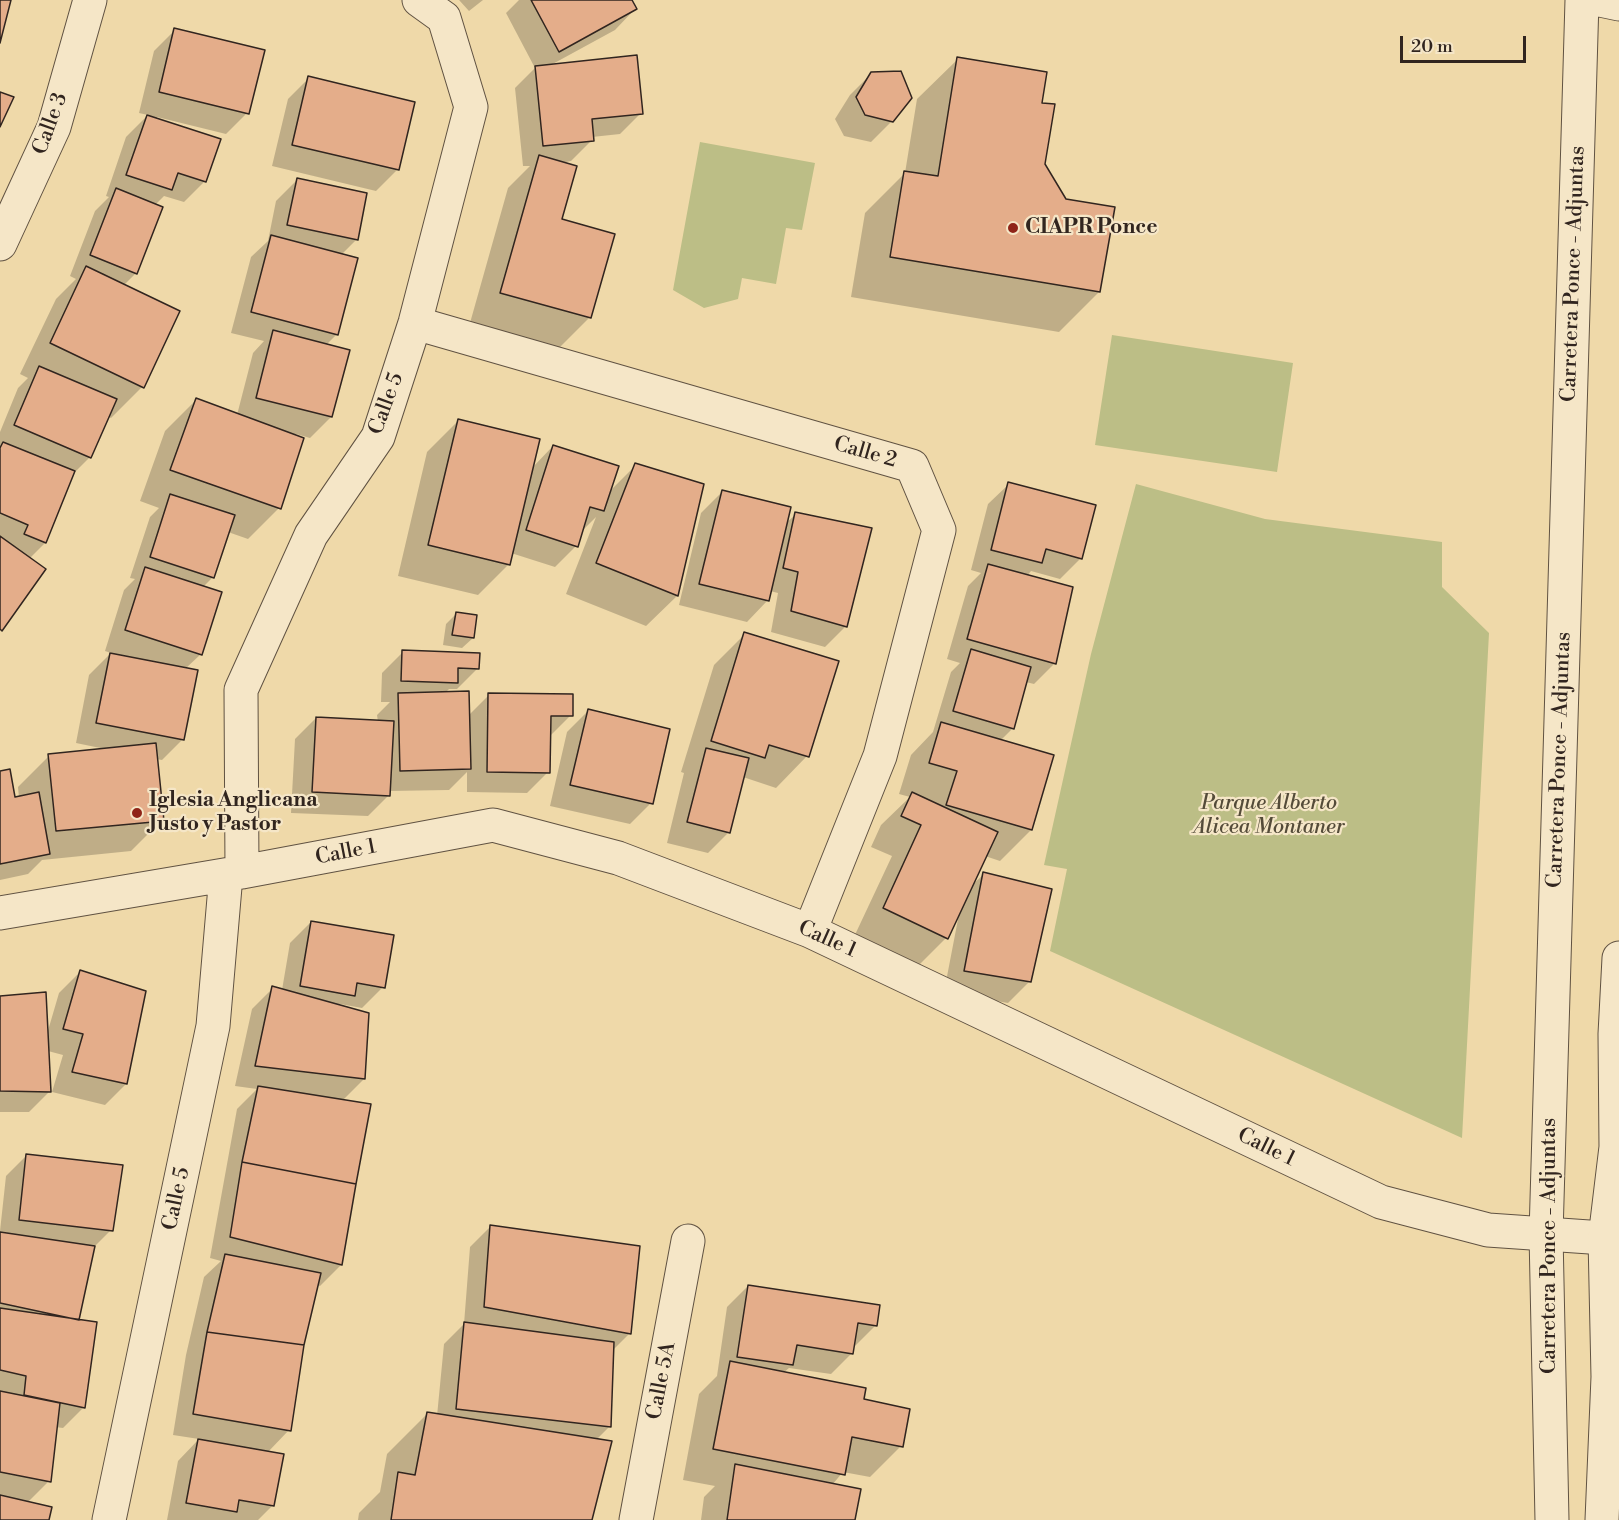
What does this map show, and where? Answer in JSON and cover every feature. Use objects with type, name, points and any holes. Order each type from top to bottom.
[{"type":"street","name":"Calle 3","points":[[0,244],[54,127],[90,0]]},
{"type":"street","name":"Calle 5","points":[[109,1520],[213,1026],[234,874],[241,690],[311,535],[378,437],[415,323],[471,107],[444,18],[419,0]]},
{"type":"street","name":"Carretera Ponce - Adjuntas","points":[[1552,1520],[1546,1234],[1582,0]]},
{"type":"street","points":[[1600,0],[1619,4]]},
{"type":"street","name":"Calle 2","points":[[415,323],[912,466],[939,530],[880,756],[810,931]]},
{"type":"street","name":"Calle 1","points":[[0,914],[234,874],[493,825],[618,858],[810,931],[1381,1202],[1488,1230],[1612,1239]]},
{"type":"street","points":[[1602,1520],[1616,1147],[1615,1034],[1619,958]]},
{"type":"street","name":"Calle 5A","points":[[636,1520],[688,1241]]},
{"type":"green space","points":[[700,142],[815,163],[802,230],[786,228],[776,284],[742,278],[738,299],[704,308],[673,290]]},
{"type":"green space","points":[[1112,335],[1293,363],[1277,472],[1095,445]]},
{"type":"green space","name":"Parque Alberto Alicea Montaner","points":[[1136,484],[1265,519],[1442,542],[1442,587],[1489,633],[1462,1138],[1050,951],[1067,869],[1044,865],[1091,654]]},
{"type":"building","points":[[0,0],[11,0],[0,43]]},
{"type":"building","points":[[531,0],[632,0],[637,9],[559,52]]},
{"type":"building","points":[[174,28],[265,50],[249,114],[159,92]]},
{"type":"building","points":[[637,55],[643,114],[592,119],[594,141],[543,146],[535,66]]},
{"type":"building","points":[[957,57],[1047,72],[1042,103],[1055,104],[1045,164],[1066,199],[1115,207],[1100,292],[890,257],[904,171],[938,176]]},
{"type":"building","points":[[901,71],[912,98],[893,122],[865,115],[856,97],[871,72]]},
{"type":"building","points":[[308,76],[415,102],[399,170],[292,145]]},
{"type":"building","points":[[0,92],[14,97],[0,127]]},
{"type":"building","points":[[147,115],[221,139],[206,182],[178,173],[172,190],[126,175]]},
{"type":"building","points":[[539,155],[577,166],[562,219],[615,234],[591,318],[500,293]]},
{"type":"building","points":[[297,178],[367,193],[358,240],[287,225]]},
{"type":"building","points":[[116,188],[163,207],[137,274],[90,255]]},
{"type":"building","points":[[271,235],[358,258],[338,335],[251,312]]},
{"type":"building","points":[[86,266],[180,311],[144,388],[50,343]]},
{"type":"building","points":[[273,330],[350,350],[332,417],[256,398]]},
{"type":"building","points":[[39,366],[117,399],[91,458],[14,425]]},
{"type":"building","points":[[196,398],[304,438],[281,509],[170,470]]},
{"type":"building","points":[[458,419],[540,439],[510,565],[428,545]]},
{"type":"building","points":[[3,442],[75,471],[46,543],[24,534],[28,525],[0,513],[0,448]]},
{"type":"building","points":[[553,445],[619,466],[604,511],[590,507],[578,547],[526,530]]},
{"type":"building","points":[[635,463],[704,484],[678,596],[596,563]]},
{"type":"building","points":[[1008,482],[1096,505],[1082,559],[1046,549],[1042,563],[991,550]]},
{"type":"building","points":[[722,490],[791,507],[769,601],[699,584]]},
{"type":"building","points":[[170,494],[235,515],[214,578],[150,557]]},
{"type":"building","points":[[795,512],[872,528],[847,627],[791,611],[798,572],[783,568]]},
{"type":"building","points":[[0,536],[46,569],[2,631],[0,629]]},
{"type":"building","points":[[988,564],[1073,587],[1056,664],[967,639]]},
{"type":"building","points":[[145,567],[222,592],[202,655],[125,630]]},
{"type":"building","points":[[456,612],[477,615],[474,638],[452,635]]},
{"type":"building","points":[[744,632],[839,661],[809,757],[769,745],[765,758],[711,741]]},
{"type":"building","points":[[971,649],[1031,667],[1014,729],[953,711]]},
{"type":"building","points":[[402,650],[480,653],[479,669],[458,668],[458,683],[401,681]]},
{"type":"building","points":[[110,653],[198,670],[184,740],[96,723]]},
{"type":"building","points":[[469,691],[471,769],[400,771],[398,693]]},
{"type":"building","points":[[488,693],[573,694],[573,716],[551,716],[550,773],[487,772]]},
{"type":"building","points":[[588,709],[670,729],[653,804],[570,785]]},
{"type":"building","points":[[316,717],[394,721],[390,796],[312,792]]},
{"type":"building","points":[[941,722],[1054,755],[1032,830],[946,805],[957,771],[929,763]]},
{"type":"building","points":[[156,743],[164,821],[56,831],[48,754]]},
{"type":"building","points":[[706,748],[749,758],[730,833],[687,822]]},
{"type":"building","points":[[10,769],[15,797],[39,792],[50,854],[0,864],[0,771]]},
{"type":"building","points":[[912,792],[998,832],[948,939],[883,908],[921,825],[901,816]]},
{"type":"building","points":[[983,872],[1052,889],[1031,982],[964,971]]},
{"type":"building","points":[[311,921],[394,935],[385,988],[357,983],[355,996],[300,986]]},
{"type":"building","points":[[80,970],[146,991],[127,1084],[72,1072],[83,1034],[63,1029]]},
{"type":"building","points":[[272,986],[369,1013],[365,1079],[255,1066]]},
{"type":"building","points":[[46,992],[51,1092],[0,1091],[0,996]]},
{"type":"building","points":[[258,1086],[371,1104],[356,1184],[242,1162]]},
{"type":"building","points":[[26,1154],[123,1165],[113,1231],[19,1220]]},
{"type":"building","points":[[242,1162],[356,1184],[342,1265],[230,1237]]},
{"type":"building","points":[[490,1225],[640,1246],[631,1334],[484,1307]]},
{"type":"building","points":[[0,1232],[95,1246],[79,1320],[0,1303]]},
{"type":"building","points":[[225,1254],[321,1273],[304,1345],[207,1332]]},
{"type":"building","points":[[748,1285],[880,1305],[877,1326],[858,1323],[853,1354],[797,1345],[793,1365],[737,1357]]},
{"type":"building","points":[[0,1308],[97,1322],[85,1408],[24,1395],[26,1376],[0,1370]]},
{"type":"building","points":[[464,1322],[614,1342],[611,1427],[456,1409]]},
{"type":"building","points":[[207,1332],[304,1345],[291,1431],[193,1414]]},
{"type":"building","points":[[730,1361],[866,1388],[864,1399],[910,1409],[903,1447],[852,1437],[845,1475],[713,1449]]},
{"type":"building","points":[[0,1391],[60,1403],[51,1482],[0,1472]]},
{"type":"building","points":[[427,1412],[612,1441],[592,1520],[391,1520],[398,1472],[415,1475]]},
{"type":"building","points":[[198,1439],[284,1454],[274,1506],[239,1500],[237,1512],[186,1503]]},
{"type":"building","points":[[735,1464],[861,1489],[855,1520],[727,1520]]},
{"type":"building","points":[[0,1495],[52,1507],[49,1520],[0,1520]]},
{"type":"place","name":"CIAPR Ponce","points":[[1013,228]]},
{"type":"place","name":"Iglesia Anglicana Justo y Pastor","points":[[137,813]]}]
